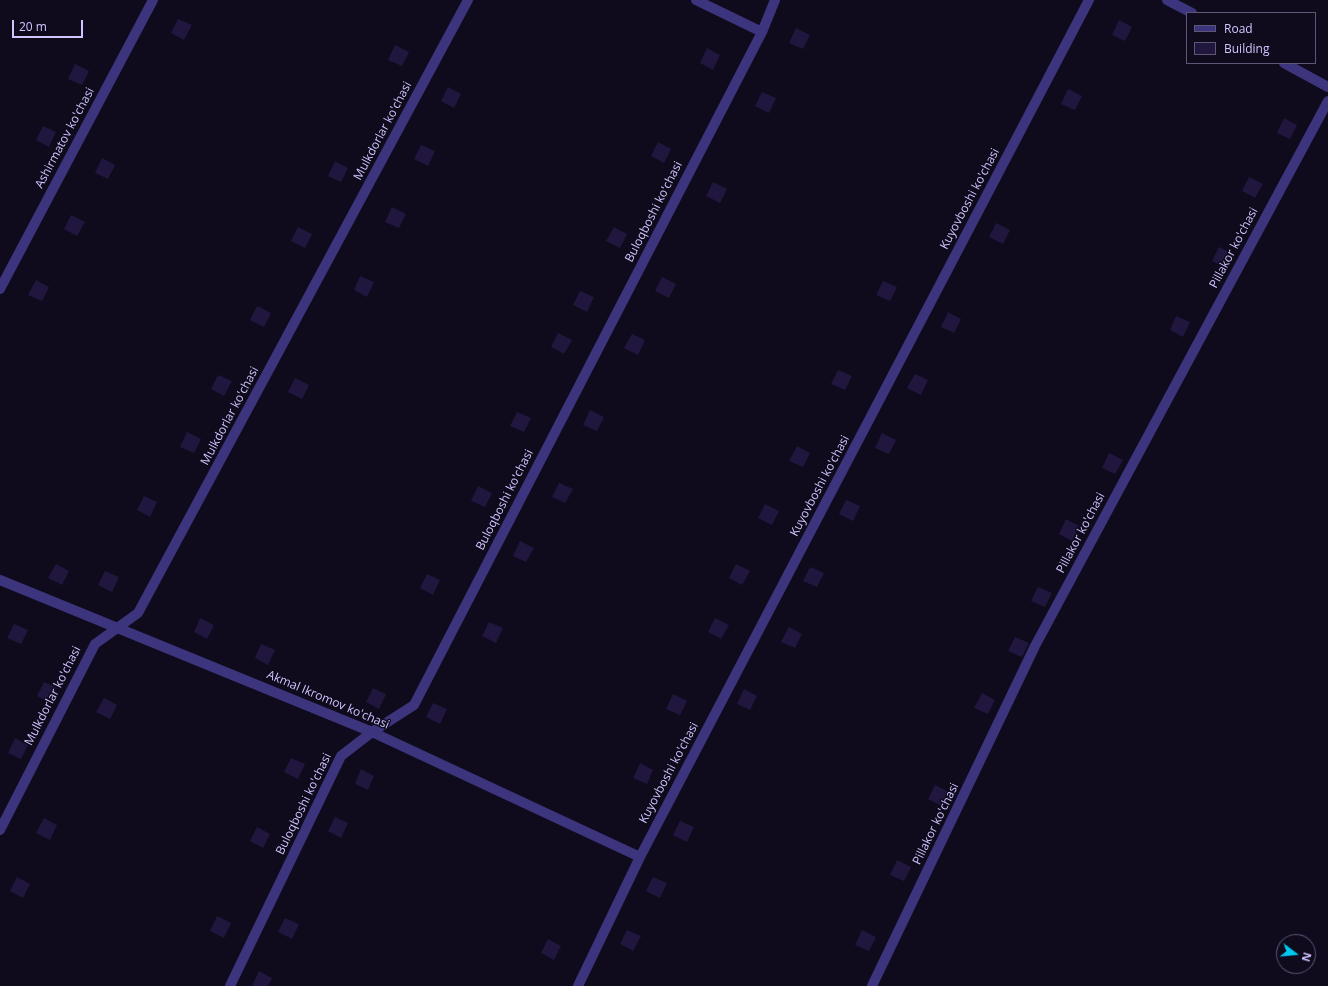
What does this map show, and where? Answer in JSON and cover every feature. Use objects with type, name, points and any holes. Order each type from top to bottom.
[{"type":"street","name":"Ashirmatov ko'chasi","points":[[0,289],[153,0]]},
{"type":"street","name":"Mulkdorlar ko'chasi","points":[[0,830],[95,644],[120,628],[138,613],[468,0]]},
{"type":"street","points":[[696,0],[762,32]]},
{"type":"street","name":"Buloqboshi ko'chasi","points":[[230,986],[341,756],[372,732],[414,705],[762,32],[775,0]]},
{"type":"street","name":"Kuyovboshi ko'chasi","points":[[578,986],[640,857],[1089,0]]},
{"type":"street","points":[[1167,0],[1190,12]]},
{"type":"street","points":[[1286,64],[1328,87]]},
{"type":"street","name":"Pillakor ko'chasi","points":[[872,986],[1035,646],[1328,101]]},
{"type":"street","name":"Akmal Ikromov ko'chasi","points":[[0,580],[372,732],[640,857]]},
{"type":"building","points":[[178,19],[192,25],[184,40],[171,33]]},
{"type":"building","points":[[1119,20],[1132,27],[1125,41],[1112,35]]},
{"type":"building","points":[[796,28],[810,35],[803,49],[789,43]]},
{"type":"building","points":[[395,45],[409,52],[402,66],[388,60]]},
{"type":"building","points":[[707,48],[720,55],[713,70],[700,63]]},
{"type":"building","points":[[75,64],[89,71],[82,85],[68,79]]},
{"type":"building","points":[[448,87],[461,94],[454,108],[441,101]]},
{"type":"building","points":[[1068,89],[1082,96],[1075,110],[1061,104]]},
{"type":"building","points":[[762,92],[776,98],[769,113],[755,106]]},
{"type":"building","points":[[1284,118],[1297,125],[1290,139],[1277,133]]},
{"type":"building","points":[[43,126],[56,132],[49,147],[36,140]]},
{"type":"building","points":[[658,142],[671,149],[664,163],[651,156]]},
{"type":"building","points":[[421,145],[435,151],[428,166],[414,159]]},
{"type":"building","points":[[102,158],[115,165],[108,179],[95,173]]},
{"type":"building","points":[[335,161],[348,168],[341,182],[328,176]]},
{"type":"building","points":[[1249,177],[1263,184],[1255,198],[1242,191]]},
{"type":"building","points":[[713,182],[727,189],[720,203],[706,196]]},
{"type":"building","points":[[392,207],[406,214],[399,228],[385,222]]},
{"type":"building","points":[[71,215],[85,222],[77,236],[64,229]]},
{"type":"building","points":[[996,223],[1010,230],[1003,244],[989,237]]},
{"type":"building","points":[[298,227],[312,234],[305,248],[291,241]]},
{"type":"building","points":[[614,227],[627,234],[620,248],[606,241]]},
{"type":"building","points":[[1219,247],[1233,254],[1225,268],[1212,261]]},
{"type":"building","points":[[360,276],[374,282],[367,297],[354,290]]},
{"type":"building","points":[[662,277],[676,284],[669,298],[655,291]]},
{"type":"building","points":[[36,280],[49,287],[42,301],[28,295]]},
{"type":"building","points":[[883,281],[897,287],[890,301],[876,295]]},
{"type":"building","points":[[580,291],[594,297],[587,312],[573,305]]},
{"type":"building","points":[[257,306],[271,313],[264,327],[250,320]]},
{"type":"building","points":[[948,312],[961,319],[954,333],[941,327]]},
{"type":"building","points":[[1176,316],[1190,322],[1183,337],[1170,330]]},
{"type":"building","points":[[558,333],[572,340],[564,354],[551,347]]},
{"type":"building","points":[[632,334],[645,340],[638,355],[624,348]]},
{"type":"building","points":[[838,370],[852,376],[845,390],[831,384]]},
{"type":"building","points":[[915,374],[928,380],[921,395],[907,388]]},
{"type":"building","points":[[218,375],[232,381],[224,396],[211,389]]},
{"type":"building","points":[[295,378],[309,385],[302,399],[288,392]]},
{"type":"building","points":[[590,410],[604,417],[597,431],[583,425]]},
{"type":"building","points":[[517,412],[531,418],[524,432],[510,426]]},
{"type":"building","points":[[187,432],[201,439],[194,453],[180,447]]},
{"type":"building","points":[[882,433],[896,440],[889,454],[875,448]]},
{"type":"building","points":[[797,446],[810,453],[803,467],[789,461]]},
{"type":"building","points":[[1109,453],[1123,460],[1115,474],[1102,468]]},
{"type":"building","points":[[559,483],[573,489],[565,503],[552,497]]},
{"type":"building","points":[[478,486],[492,493],[485,507],[471,501]]},
{"type":"building","points":[[144,496],[157,502],[150,517],[137,510]]},
{"type":"building","points":[[846,500],[860,506],[853,521],[839,514]]},
{"type":"building","points":[[765,504],[779,511],[772,525],[758,518]]},
{"type":"building","points":[[1066,519],[1079,526],[1072,541],[1059,534]]},
{"type":"building","points":[[520,541],[534,548],[526,562],[513,556]]},
{"type":"building","points":[[56,564],[69,571],[62,585],[48,578]]},
{"type":"building","points":[[736,564],[750,571],[742,585],[729,578]]},
{"type":"building","points":[[810,567],[824,573],[817,587],[803,581]]},
{"type":"building","points":[[105,571],[119,577],[112,592],[98,585]]},
{"type":"building","points":[[427,574],[440,580],[433,595],[420,588]]},
{"type":"building","points":[[1038,587],[1052,593],[1045,607],[1031,601]]},
{"type":"building","points":[[200,618],[214,625],[207,639],[194,632]]},
{"type":"building","points":[[715,618],[729,625],[721,639],[708,632]]},
{"type":"building","points":[[489,622],[503,628],[496,643],[482,636]]},
{"type":"building","points":[[14,624],[28,630],[21,644],[7,638]]},
{"type":"building","points":[[789,627],[802,634],[795,648],[781,642]]},
{"type":"building","points":[[1015,637],[1029,643],[1022,657],[1008,651]]},
{"type":"building","points":[[261,644],[275,650],[268,665],[255,658]]},
{"type":"building","points":[[44,682],[57,688],[50,703],[37,696]]},
{"type":"building","points":[[373,688],[386,694],[379,709],[366,702]]},
{"type":"building","points":[[744,689],[757,696],[750,710],[737,704]]},
{"type":"building","points":[[982,693],[995,700],[988,714],[974,708]]},
{"type":"building","points":[[673,694],[687,701],[680,715],[666,709]]},
{"type":"building","points":[[104,698],[117,705],[110,719],[96,712]]},
{"type":"building","points":[[433,703],[447,709],[440,724],[426,717]]},
{"type":"building","points":[[15,738],[28,745],[21,759],[8,753]]},
{"type":"building","points":[[291,758],[305,764],[298,779],[284,772]]},
{"type":"building","points":[[640,763],[653,770],[647,784],[633,778]]},
{"type":"building","points":[[361,769],[374,776],[368,790],[355,784]]},
{"type":"building","points":[[935,785],[949,792],[942,806],[928,799]]},
{"type":"building","points":[[335,817],[348,823],[341,838],[328,831]]},
{"type":"building","points":[[44,818],[57,825],[50,840],[36,833]]},
{"type":"building","points":[[680,821],[694,827],[687,842],[673,835]]},
{"type":"building","points":[[257,827],[270,834],[263,848],[250,841]]},
{"type":"building","points":[[897,860],[911,867],[904,881],[890,875]]},
{"type":"building","points":[[17,877],[30,884],[23,898],[10,891]]},
{"type":"building","points":[[653,877],[667,883],[660,898],[646,891]]},
{"type":"building","points":[[217,916],[231,923],[224,938],[210,931]]},
{"type":"building","points":[[285,918],[299,924],[292,939],[278,932]]},
{"type":"building","points":[[627,930],[641,936],[633,951],[620,944]]},
{"type":"building","points":[[862,930],[876,937],[869,951],[855,945]]},
{"type":"building","points":[[548,939],[561,946],[554,960],[541,953]]},
{"type":"building","points":[[259,971],[272,978],[268,986],[252,986]]}]
